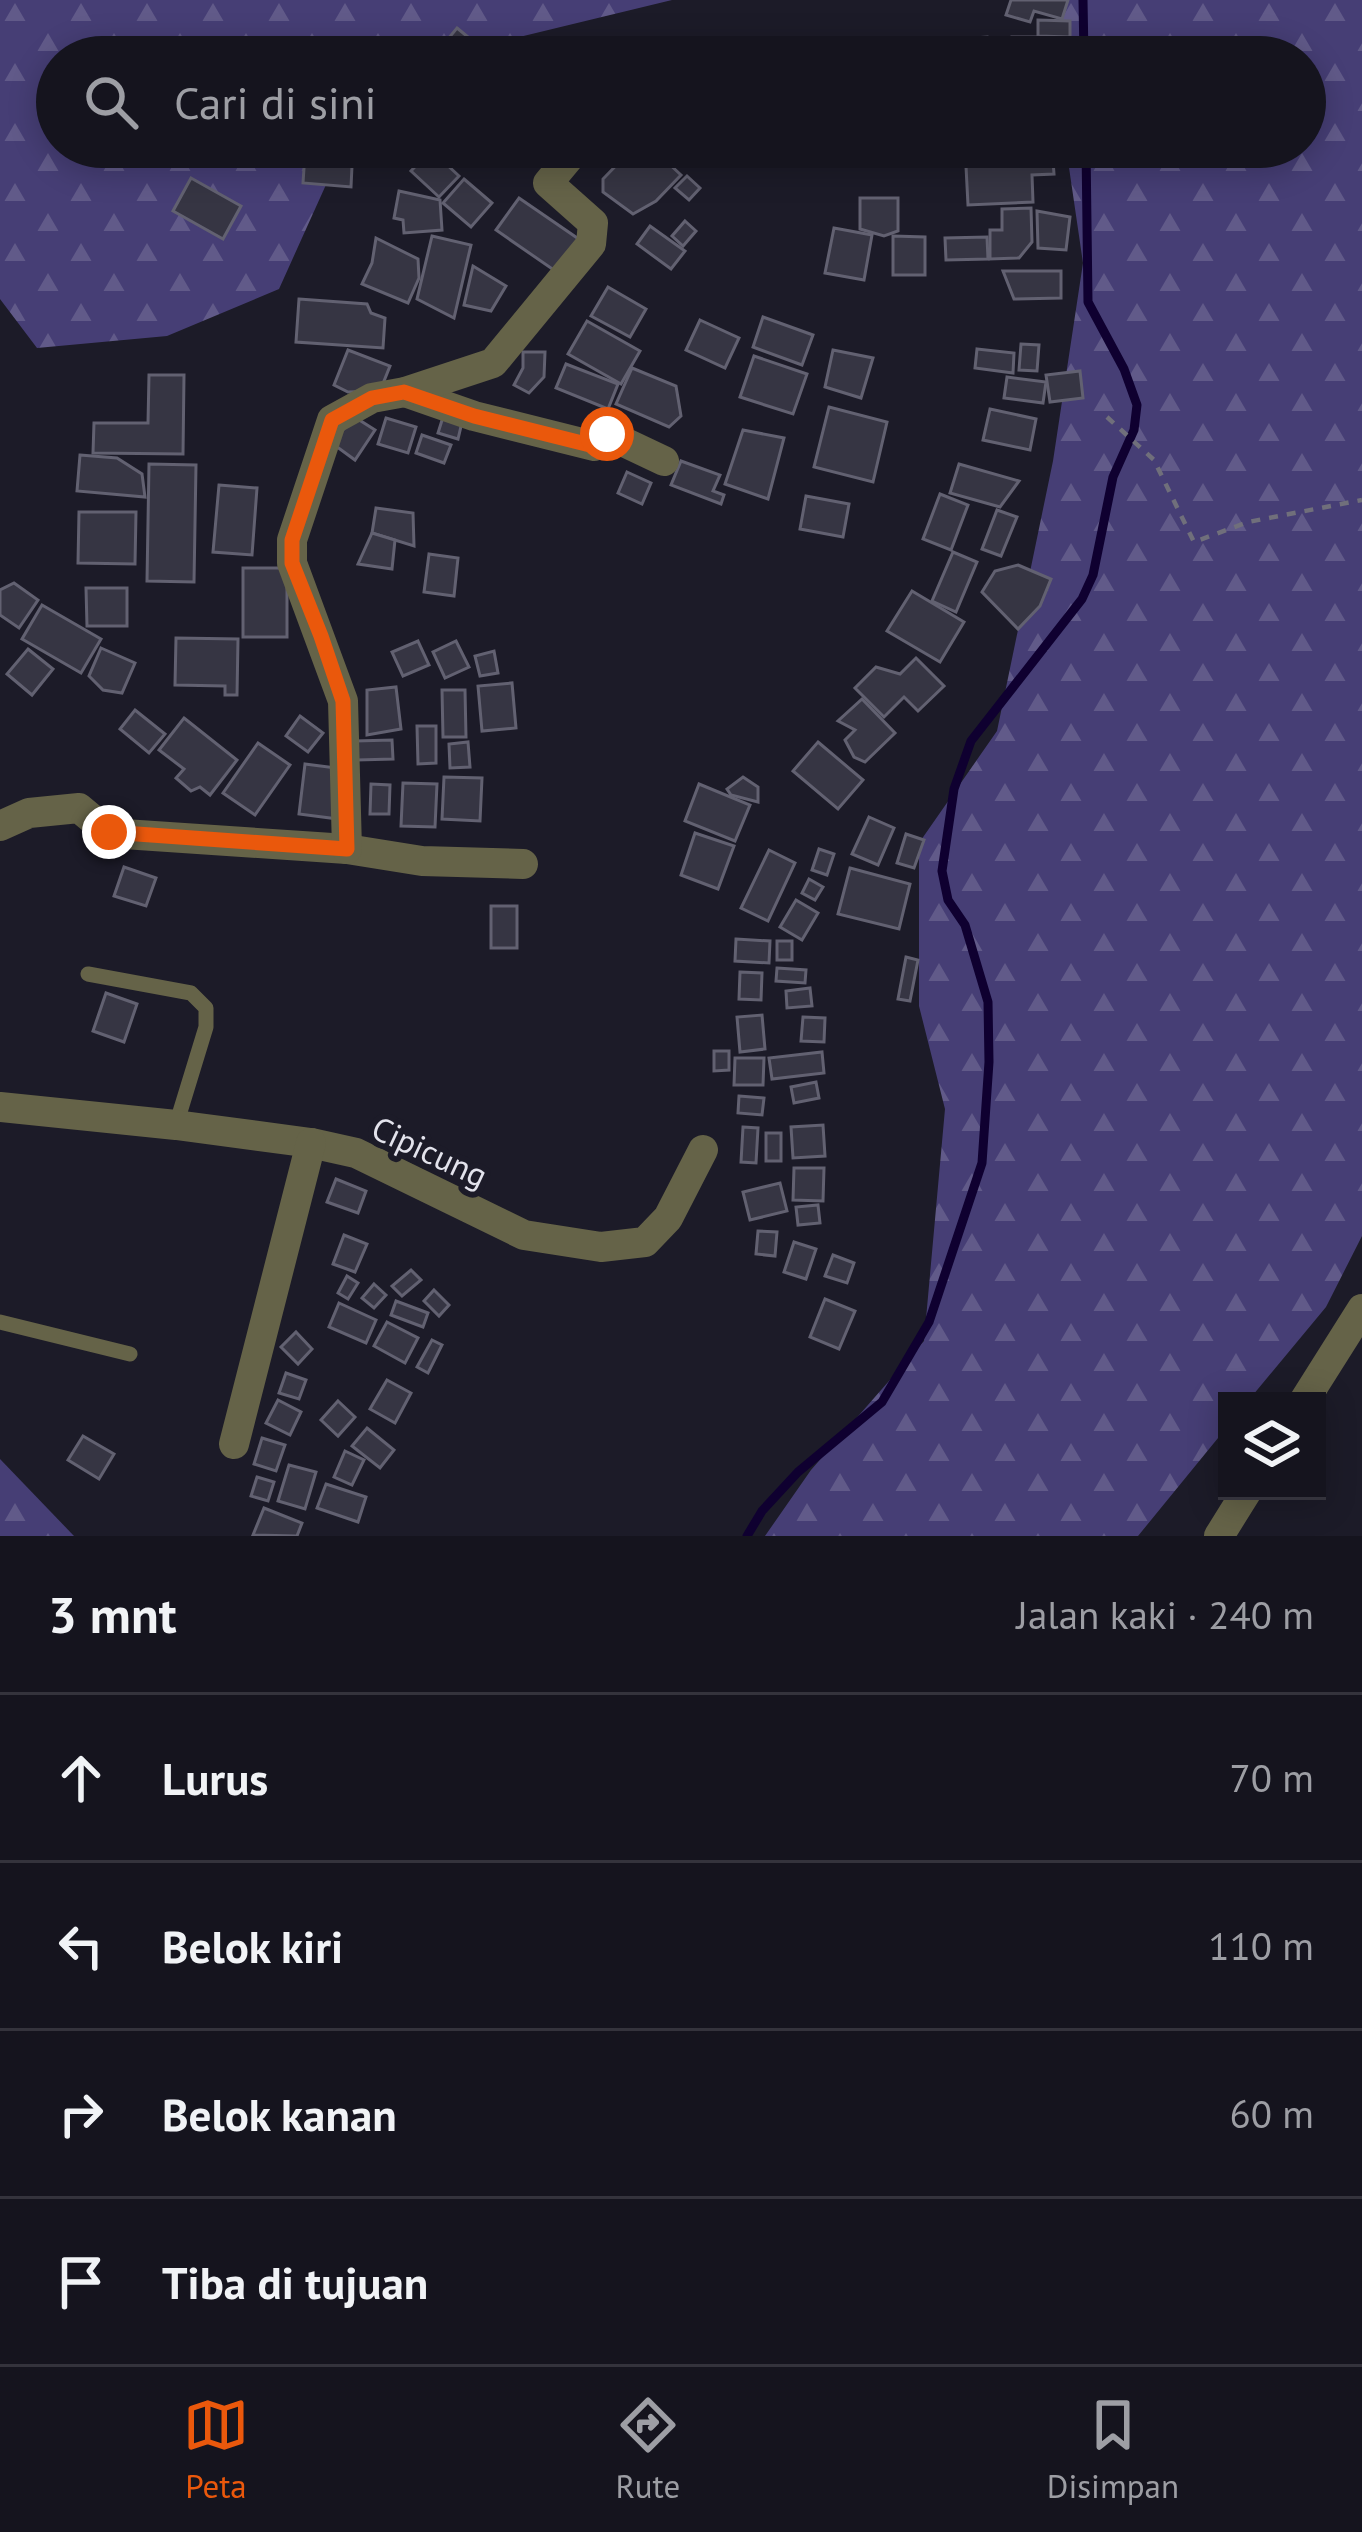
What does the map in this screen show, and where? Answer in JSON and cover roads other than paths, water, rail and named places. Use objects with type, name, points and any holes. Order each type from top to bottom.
[{"type":"street","points":[[347,849],[343,701],[292,563],[292,540],[332,420],[372,398],[493,363],[591,244],[593,223],[548,184],[561,168]]},
{"type":"street","points":[[404,392],[474,416],[594,446],[607,434],[664,461]]},
{"type":"street","points":[[0,826],[29,813],[79,808],[109,832],[347,849],[422,861],[523,864]]},
{"type":"street","name":"Cipicung","points":[[0,1107],[176,1125],[356,1153],[524,1235],[601,1247],[645,1242],[668,1218],[703,1150]]},
{"type":"street","points":[[234,1444],[311,1143]]},
{"type":"street","points":[[1310,1392],[1362,1309]]},
{"type":"street","points":[[1219,1536],[1241,1500]]},
{"type":"lane","points":[[88,974],[190,993],[206,1008],[206,1027],[176,1125]]},
{"type":"lane","points":[[0,1322],[130,1354]]},
{"type":"waterway","points":[[1083,0],[1084,36]]},
{"type":"waterway","points":[[747,1536],[762,1511],[798,1472],[882,1402],[929,1322],[982,1163],[988,1002],[965,925],[948,900],[942,871],[954,789],[971,741],[1082,599],[1093,575],[1113,477],[1134,430],[1137,405],[1124,369],[1088,302],[1086,168]]}]
